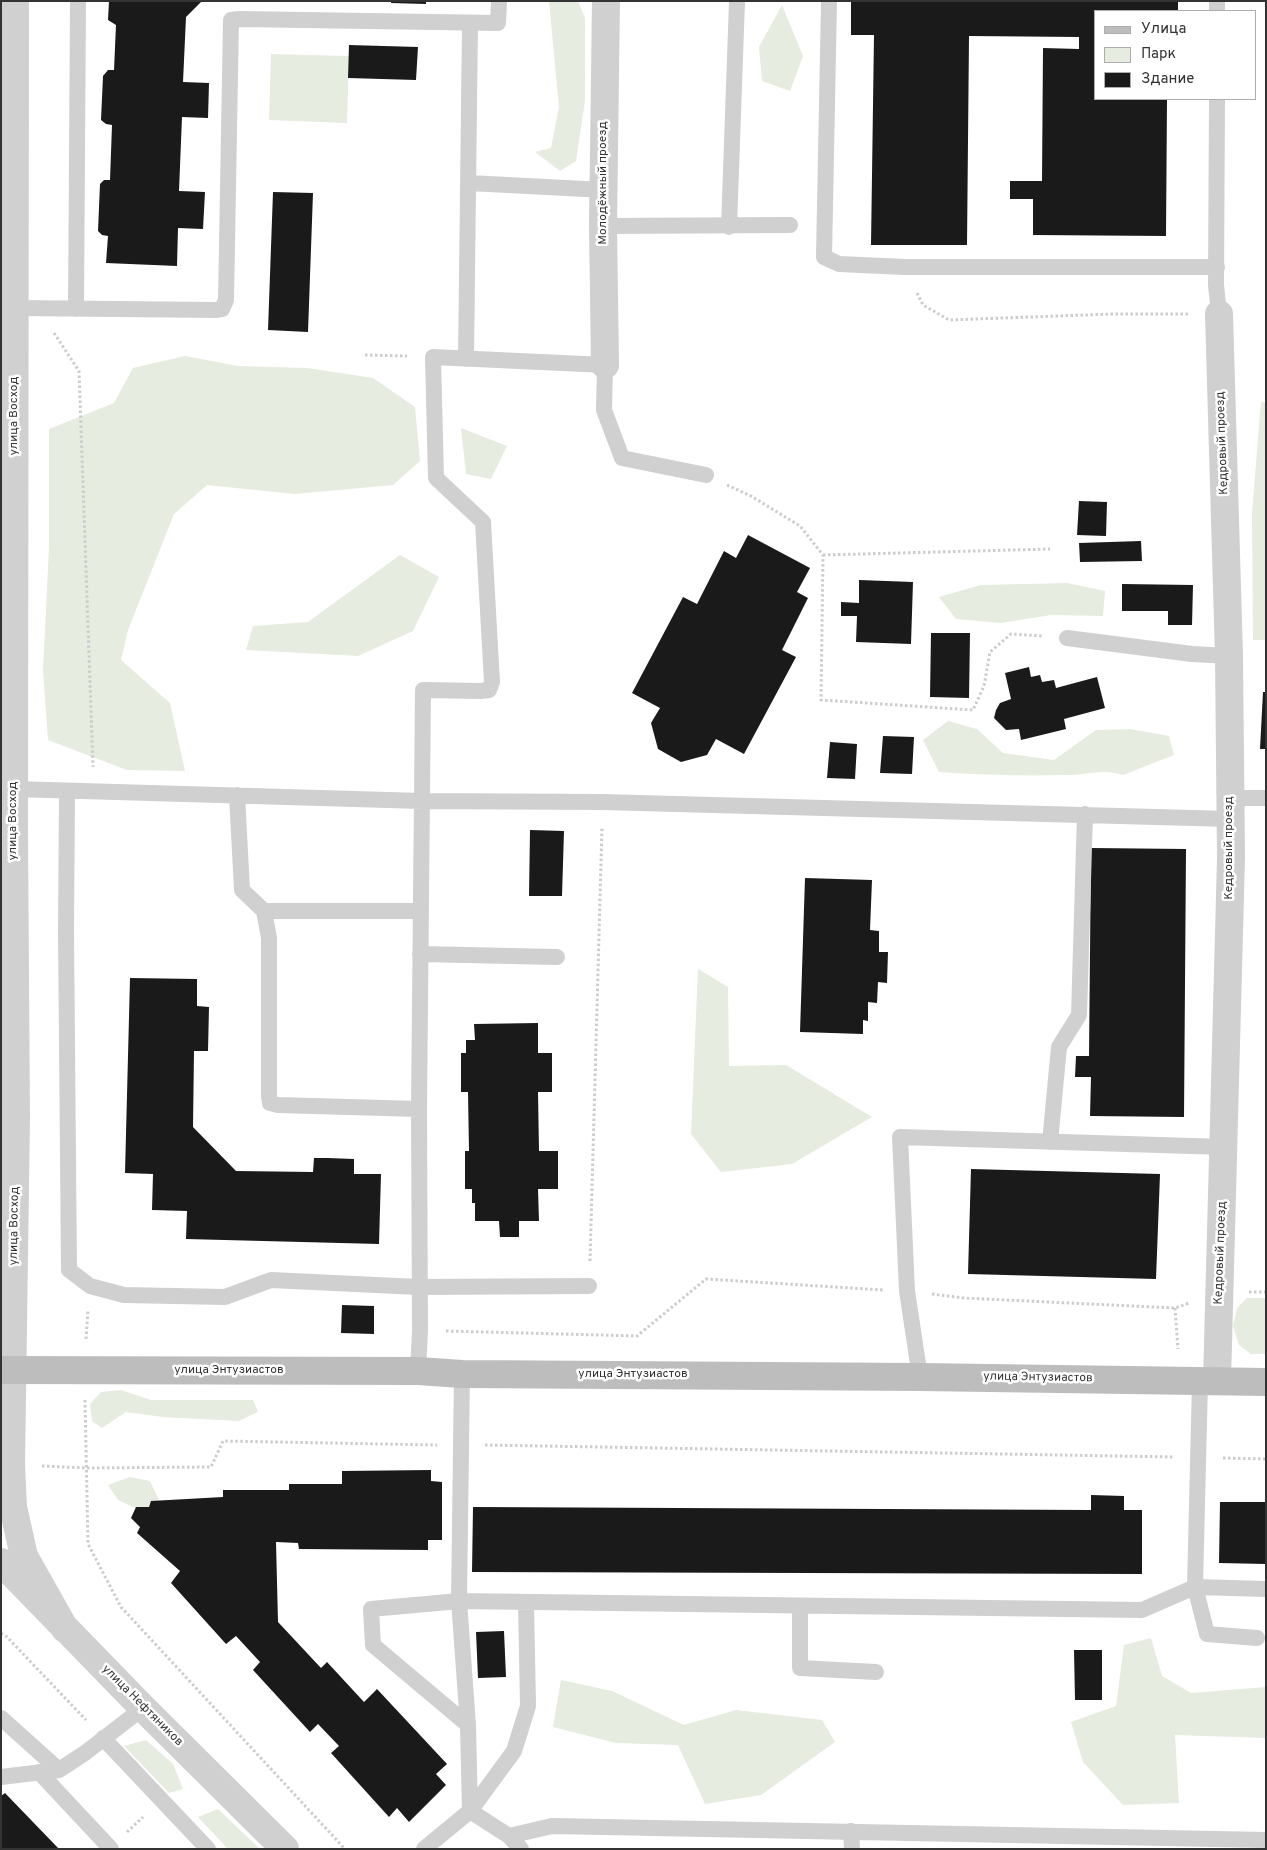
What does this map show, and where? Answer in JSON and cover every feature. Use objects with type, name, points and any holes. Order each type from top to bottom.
[{"type":"main road","name":"улица Энтузиастов","points":[[7,1370],[84,1372],[418,1371],[462,1374],[920,1377],[1266,1382]]},
{"type":"street","name":"улица Восход","points":[[15,1],[9,72],[27,308],[8,461],[8,644],[14,789],[8,833],[16,931],[8,1117],[7,1370],[13,1507],[24,1556],[65,1629]]},
{"type":"street","name":"Молодёжный проезд","points":[[605,364],[606,1]]},
{"type":"street","name":"Кедровый проезд","points":[[1209,1381],[1220,1292],[1232,858],[1220,314]]},
{"type":"street","name":"улица Нефтяников","points":[[1,1562],[143,1708],[285,1849]]},
{"type":"lane","points":[[76,309],[78,1]]},
{"type":"lane","points":[[27,308],[222,309],[226,300],[231,20],[498,23],[499,1]]},
{"type":"lane","points":[[729,227],[738,1]]},
{"type":"lane","points":[[830,1],[824,256],[839,264],[905,267],[1217,267]]},
{"type":"lane","points":[[466,358],[470,22]]},
{"type":"lane","points":[[1217,100],[1216,285],[1220,314]]},
{"type":"lane","points":[[469,183],[604,190]]},
{"type":"lane","points":[[604,226],[729,227],[790,225]]},
{"type":"lane","points":[[418,1371],[420,1331],[418,1287],[423,690],[481,691],[489,690],[492,682],[483,522],[436,478],[433,357],[605,364],[604,410],[622,458],[706,475]]},
{"type":"lane","points":[[1067,638],[1192,654],[1229,656]]},
{"type":"lane","points":[[14,789],[422,801],[602,802],[1085,814],[1230,808],[1266,798]]},
{"type":"lane","points":[[67,790],[66,932],[69,1270],[90,1286],[124,1295],[225,1297],[271,1280],[418,1287],[589,1286]]},
{"type":"lane","points":[[237,795],[242,890],[264,911],[269,938],[270,1103],[278,1105],[419,1108]]},
{"type":"lane","points":[[1050,1142],[1059,1047],[1079,1015],[1085,814]]},
{"type":"lane","points":[[264,911],[421,911]]},
{"type":"lane","points":[[420,954],[557,957]]},
{"type":"lane","points":[[920,1377],[907,1291],[900,1137],[1224,1147]]},
{"type":"lane","points":[[462,1374],[459,1601],[468,1725],[470,1811]]},
{"type":"lane","points":[[1209,1381],[1198,1458],[1195,1587],[1207,1634],[1257,1638]]},
{"type":"lane","points":[[468,1725],[373,1645],[370,1609],[459,1601],[800,1607],[1142,1610],[1195,1587],[1266,1589]]},
{"type":"lane","points":[[424,1849],[470,1811],[514,1751],[528,1706],[526,1602]]},
{"type":"lane","points":[[800,1607],[800,1668],[876,1672]]},
{"type":"lane","points":[[1,1777],[59,1770],[85,1753],[143,1708]]},
{"type":"lane","points":[[1,1718],[59,1770]]},
{"type":"lane","points":[[103,1738],[208,1849]]},
{"type":"lane","points":[[39,1772],[110,1848]]},
{"type":"lane","points":[[470,1811],[509,1836],[521,1849]]},
{"type":"lane","points":[[509,1836],[552,1826],[851,1830],[1126,1843],[1266,1840]]},
{"type":"lane","points":[[851,1830],[852,1849]]},
{"type":"path","points":[[905,267],[923,305],[949,320],[1112,314],[1220,314]]},
{"type":"path","points":[[27,308],[79,371],[94,791]]},
{"type":"path","points":[[365,355],[433,357]]},
{"type":"path","points":[[706,475],[751,496],[800,526],[823,555],[821,700],[972,710],[984,686],[990,652],[1011,634],[1067,638]]},
{"type":"path","points":[[823,555],[1050,549]]},
{"type":"path","points":[[589,1286],[602,802]]},
{"type":"path","points":[[420,1331],[637,1336],[706,1279],[907,1291],[964,1298],[1175,1308],[1220,1292]]},
{"type":"path","points":[[90,1286],[84,1372],[88,1544],[121,1607],[345,1849]]},
{"type":"path","points":[[86,1468],[211,1467],[223,1441],[1266,1459]]},
{"type":"path","points":[[1,1633],[8,1637],[103,1738]]},
{"type":"path","points":[[110,1848],[162,1800]]},
{"type":"green space","points":[[549,1],[578,1],[585,18],[585,100],[576,161],[560,171],[535,152],[551,148],[559,107]]},
{"type":"green space","points":[[782,5],[803,56],[790,91],[762,81],[759,47]]},
{"type":"green space","points":[[271,54],[349,56],[347,123],[269,120]]},
{"type":"green space","points":[[185,356],[238,366],[307,368],[373,378],[415,407],[420,461],[393,485],[294,494],[207,485],[174,514],[128,630],[121,660],[170,703],[185,771],[127,770],[48,740],[43,670],[49,548],[49,429],[114,403],[133,368]]},
{"type":"green space","points":[[1261,402],[1266,403],[1266,640],[1253,640],[1252,513]]},
{"type":"green space","points":[[461,428],[507,446],[491,479],[466,474]]},
{"type":"green space","points":[[400,555],[439,577],[413,631],[358,656],[246,650],[253,626],[308,622]]},
{"type":"green space","points":[[1067,583],[1105,591],[1103,616],[1051,615],[1001,623],[956,619],[939,597],[981,585]]},
{"type":"green space","points":[[948,721],[977,729],[1003,753],[1054,760],[1096,730],[1130,729],[1169,736],[1174,755],[1123,775],[1109,772],[1073,775],[986,775],[939,772],[923,740]]},
{"type":"green space","points":[[698,969],[728,987],[729,1066],[786,1065],[872,1117],[792,1164],[721,1172],[691,1134]]},
{"type":"green space","points":[[1247,1298],[1266,1298],[1266,1354],[1251,1354],[1239,1345],[1233,1326],[1237,1308]]},
{"type":"green space","points":[[121,1390],[151,1400],[253,1400],[258,1412],[239,1421],[163,1417],[126,1412],[102,1428],[92,1421],[90,1404],[101,1392]]},
{"type":"green space","points":[[130,1477],[150,1481],[159,1500],[141,1511],[118,1500],[108,1485]]},
{"type":"green space","points":[[1151,1638],[1162,1676],[1191,1693],[1266,1687],[1266,1738],[1175,1735],[1179,1803],[1123,1805],[1083,1762],[1071,1722],[1116,1706],[1124,1645]]},
{"type":"green space","points":[[561,1680],[612,1691],[684,1725],[736,1710],[822,1720],[835,1742],[761,1795],[705,1804],[678,1745],[616,1743],[553,1727]]},
{"type":"green space","points":[[146,1740],[173,1764],[183,1789],[169,1793],[124,1746]]},
{"type":"green space","points":[[218,1809],[260,1849],[228,1849],[198,1817]]},
{"type":"building","points":[[109,1],[202,1],[186,17],[183,82],[209,83],[208,118],[182,117],[179,191],[205,192],[203,229],[178,228],[177,266],[106,263],[108,236],[102,235],[98,231],[100,184],[104,180],[110,180],[112,125],[106,124],[101,120],[103,76],[108,70],[114,70],[116,25],[108,20]]},
{"type":"building","points":[[391,1],[426,1],[426,4],[391,3]]},
{"type":"building","points":[[851,1],[1178,1],[1178,10],[1094,10],[1094,100],[1167,100],[1166,236],[1033,235],[1033,199],[1010,199],[1010,181],[1042,181],[1043,48],[1079,49],[1079,37],[969,36],[967,245],[871,245],[874,35],[851,35]]},
{"type":"building","points":[[349,45],[418,47],[416,80],[348,78]]},
{"type":"building","points":[[273,192],[313,193],[308,332],[268,330]]},
{"type":"building","points":[[1079,501],[1107,502],[1106,536],[1077,535]]},
{"type":"building","points":[[748,535],[810,568],[797,592],[808,598],[782,650],[796,657],[744,754],[716,739],[707,755],[681,762],[658,749],[651,723],[660,708],[632,693],[683,597],[697,604],[724,551],[736,558]]},
{"type":"building","points":[[1141,541],[1142,561],[1080,562],[1079,543]]},
{"type":"building","points":[[859,580],[913,582],[911,644],[856,642],[857,616],[841,616],[841,602],[859,603]]},
{"type":"building","points":[[1122,584],[1193,585],[1192,625],[1168,625],[1168,611],[1122,611]]},
{"type":"building","points":[[931,633],[970,633],[969,698],[930,697]]},
{"type":"building","points":[[1029,667],[1031,677],[1040,675],[1042,682],[1054,680],[1056,688],[1097,677],[1105,708],[1064,719],[1066,729],[1021,740],[1019,729],[1006,730],[994,718],[1000,703],[1011,699],[1005,673]]},
{"type":"building","points":[[1263,692],[1266,692],[1266,749],[1260,749]]},
{"type":"building","points":[[883,736],[914,737],[912,774],[880,773]]},
{"type":"building","points":[[830,742],[857,744],[855,779],[827,778]]},
{"type":"building","points":[[530,830],[564,831],[562,896],[529,896]]},
{"type":"building","points":[[1091,848],[1186,849],[1184,1117],[1090,1116],[1091,1077],[1075,1077],[1076,1056],[1089,1056]]},
{"type":"building","points":[[805,878],[872,880],[870,930],[879,931],[879,952],[888,952],[887,983],[878,982],[877,1003],[868,1002],[868,1021],[863,1020],[863,1034],[800,1032]]},
{"type":"building","points":[[130,978],[197,979],[197,1006],[209,1007],[208,1051],[194,1051],[193,1127],[236,1171],[313,1172],[314,1158],[328,1158],[354,1159],[354,1174],[381,1174],[379,1244],[186,1239],[187,1211],[152,1210],[153,1174],[125,1173]]},
{"type":"building","points":[[538,1023],[538,1053],[552,1053],[552,1092],[538,1092],[539,1151],[558,1151],[558,1189],[538,1189],[539,1221],[519,1221],[519,1237],[500,1237],[499,1221],[475,1221],[475,1203],[472,1203],[472,1189],[465,1189],[465,1151],[469,1151],[468,1092],[461,1092],[461,1053],[466,1053],[466,1040],[475,1040],[474,1024]]},
{"type":"building","points":[[971,1169],[1160,1174],[1156,1279],[968,1274]]},
{"type":"building","points":[[342,1305],[374,1306],[374,1334],[341,1333]]},
{"type":"building","points":[[431,1470],[431,1481],[442,1482],[442,1540],[428,1540],[428,1550],[299,1549],[298,1543],[276,1542],[278,1622],[321,1668],[327,1662],[364,1702],[377,1689],[447,1764],[436,1774],[446,1785],[409,1822],[397,1808],[389,1817],[331,1753],[339,1746],[318,1724],[310,1732],[253,1670],[260,1662],[236,1636],[226,1644],[171,1583],[180,1571],[137,1533],[140,1527],[131,1518],[136,1507],[149,1507],[151,1501],[223,1497],[223,1490],[289,1490],[289,1484],[342,1484],[342,1471]]},
{"type":"building","points":[[1091,1495],[1124,1496],[1124,1510],[1142,1510],[1142,1574],[472,1572],[473,1507],[1091,1510]]},
{"type":"building","points":[[1220,1502],[1266,1502],[1266,1564],[1219,1563]]},
{"type":"building","points":[[504,1631],[506,1677],[478,1678],[476,1632]]},
{"type":"building","points":[[1074,1650],[1102,1650],[1102,1700],[1075,1700]]},
{"type":"building","points":[[5,1793],[59,1849],[1,1849],[1,1796]]}]
